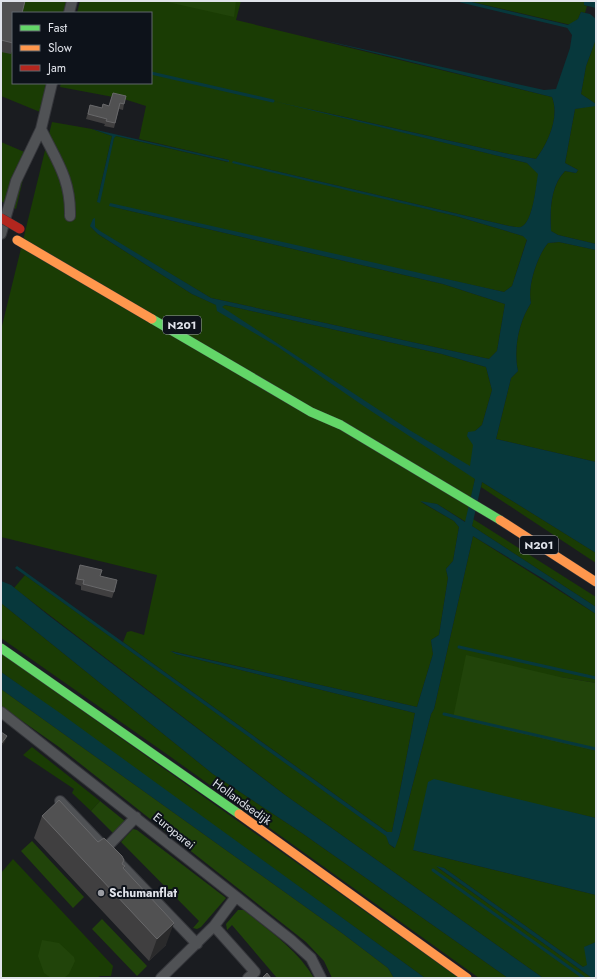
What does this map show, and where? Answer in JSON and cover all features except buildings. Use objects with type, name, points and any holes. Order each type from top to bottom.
[{"type":"main road","points":[[1,218],[23,231]]},
{"type":"main road","name":"N201","points":[[1,233],[17,240],[311,412],[341,425],[466,500],[482,508],[596,582]]},
{"type":"main road","name":"N201","points":[[191,330],[314,403],[341,425]]},
{"type":"main road","name":"Hollandsedijk","points":[[1,648],[185,776],[467,978]]},
{"type":"street","points":[[69,12],[72,1]]},
{"type":"street","points":[[1,233],[16,181],[41,129],[52,84]]},
{"type":"street","points":[[41,129],[65,177],[71,198],[70,216]]},
{"type":"street","name":"Europarei","points":[[1,712],[136,817],[235,898],[296,945],[310,958],[321,978]]},
{"type":"street","points":[[60,801],[197,944]]},
{"type":"street","points":[[106,848],[136,817]]},
{"type":"street","points":[[161,978],[214,926],[235,898]]},
{"type":"street","points":[[214,926],[255,972],[248,978]]},
{"type":"green space","points":[[1,1],[68,1],[65,12],[12,12],[12,84],[47,84],[40,112],[1,96]]},
{"type":"green space","points":[[80,1],[241,1],[236,20],[552,97],[555,113],[552,130],[536,159],[305,108],[527,163],[539,174],[531,211],[525,224],[521,227],[509,226],[233,161],[456,216],[523,236],[527,239],[512,286],[504,292],[109,206],[443,284],[505,304],[497,351],[489,359],[211,298],[90,226],[98,234],[192,294],[221,307],[225,305],[442,354],[486,367],[492,390],[482,425],[475,431],[473,445],[475,479],[466,522],[437,504],[421,502],[454,521],[459,527],[453,561],[446,569],[448,578],[439,635],[431,640],[433,654],[417,707],[171,651],[176,654],[415,713],[392,832],[387,832],[123,642],[127,632],[131,631],[144,635],[157,575],[1,537],[1,330],[52,122],[92,129],[112,136],[97,202],[114,138],[116,136],[228,162],[229,160],[139,139],[146,106],[124,99],[60,87],[61,84],[152,84],[152,12],[77,12]]},
{"type":"green space","points":[[163,1],[227,2],[236,1],[234,17]]},
{"type":"green space","points":[[468,1],[584,1],[584,5],[587,6],[585,13],[581,12],[578,19],[571,25]]},
{"type":"green space","points":[[596,39],[596,104],[581,94],[586,66]]},
{"type":"green space","points":[[596,105],[596,244],[558,235],[551,231],[551,215],[552,199],[556,184],[560,177],[565,171],[576,173],[578,170],[565,163],[575,109]]},
{"type":"green space","points":[[1,142],[29,154],[16,209],[1,201]]},
{"type":"green space","points":[[559,242],[596,250],[596,462],[496,439],[511,378],[518,371],[516,354],[518,336],[523,318],[531,303],[530,289],[534,272],[540,256],[548,243]]},
{"type":"green space","points":[[482,482],[596,553],[596,563],[481,487]]},
{"type":"green space","points":[[473,519],[596,597],[596,607],[472,526]]},
{"type":"green space","points":[[473,536],[596,614],[596,683],[560,677],[454,718],[596,751],[596,818],[565,811],[413,850],[596,895],[596,942],[585,947],[588,965],[583,967],[444,868],[437,867],[592,978],[543,978],[285,795],[14,588],[25,575],[387,836],[389,844],[394,848],[399,837],[431,714],[434,709]]},
{"type":"green space","points":[[1,603],[213,774],[302,833],[508,978],[479,978],[168,755],[1,638]]},
{"type":"green space","points":[[1,653],[459,978],[425,978],[1,672]]},
{"type":"green space","points":[[466,655],[560,677],[596,683],[596,751],[453,718]]},
{"type":"green space","points":[[1,689],[342,933],[388,968],[394,978],[332,978],[324,961],[306,942],[59,747],[1,706]]},
{"type":"green space","points":[[32,747],[100,801],[91,811],[72,793],[74,789],[23,755]]},
{"type":"green space","points":[[100,801],[126,822],[114,834],[91,811]]},
{"type":"green space","points":[[133,829],[137,830],[226,898],[201,927],[197,929],[193,928],[199,921],[121,842]]},
{"type":"green space","points":[[32,841],[84,897],[73,908],[21,851]]},
{"type":"green space","points":[[13,859],[113,966],[111,976],[100,976],[97,978],[1,978],[1,873]]},
{"type":"green space","points":[[238,910],[244,910],[291,949],[314,978],[277,978],[232,925],[227,930],[226,924]]},
{"type":"green space","points":[[102,919],[147,966],[137,976],[92,929]]},
{"type":"green space","points":[[42,940],[59,943],[74,957],[75,961],[69,974],[64,978],[51,978],[44,973],[38,956]]},
{"type":"water","points":[[584,1],[596,1],[596,8],[584,5]]},
{"type":"water","points":[[581,12],[590,14],[596,19],[596,39],[586,66],[581,94],[596,104],[596,106],[575,109],[565,163],[578,170],[576,173],[565,171],[556,184],[551,207],[551,231],[558,235],[596,244],[596,250],[559,242],[548,243],[540,256],[530,289],[531,303],[523,318],[518,336],[516,354],[518,371],[511,378],[496,439],[596,462],[596,553],[482,482],[472,526],[596,607],[596,614],[545,580],[473,536],[434,709],[431,714],[395,848],[389,844],[386,836],[15,568],[17,566],[387,832],[392,832],[415,713],[176,654],[170,651],[417,707],[433,654],[431,640],[439,635],[448,578],[446,569],[453,561],[459,527],[454,521],[420,501],[437,504],[465,522],[475,479],[368,409],[278,347],[217,311],[216,305],[192,294],[98,234],[90,226],[95,218],[95,227],[100,231],[211,298],[489,359],[497,351],[505,304],[443,284],[109,206],[110,203],[504,292],[512,286],[527,240],[523,236],[456,216],[232,163],[233,161],[509,226],[521,227],[525,224],[531,211],[538,174],[527,163],[273,101],[536,159],[552,130],[555,113],[552,97],[318,39],[544,90],[556,89],[570,48],[572,35],[566,26],[578,19]],"holes":[[[225,305],[442,354],[486,367],[492,390],[482,425],[475,431],[468,432],[467,436],[473,445],[470,466],[411,431],[222,307]]]},
{"type":"water","points":[[92,129],[229,160],[229,162],[116,136],[114,138],[100,203],[97,202],[112,136]]},
{"type":"water","points":[[1,581],[11,585],[48,615],[285,795],[543,978],[508,978],[302,833],[213,774],[1,603]]},
{"type":"water","points":[[1,672],[60,713],[425,978],[394,978],[388,968],[342,933],[1,689]]},
{"type":"water","points":[[434,779],[596,818],[596,895],[413,850],[428,782]]},
{"type":"water","points":[[436,866],[444,868],[583,967],[587,965],[584,947],[596,942],[596,978],[592,978]]},
{"type":"waterway","points":[[461,1],[570,27]]},
{"type":"waterway","points":[[152,73],[273,101]]},
{"type":"waterway","points":[[459,647],[596,678]]},
{"type":"waterway","points":[[444,714],[596,749]]},
{"type":"waterway","points":[[433,870],[584,978]]},
{"type":"traffic: fast","points":[[152,319],[311,412],[341,425],[500,520]]},
{"type":"traffic: fast","points":[[1,648],[239,814]]},
{"type":"traffic: slow","points":[[17,240],[152,319]]},
{"type":"traffic: slow","points":[[500,520],[596,582]]},
{"type":"traffic: slow","points":[[239,814],[467,978]]},
{"type":"traffic: jam","points":[[1,218],[20,229]]},
{"type":"place","name":"Schumanflat","points":[[101,893]]}]
